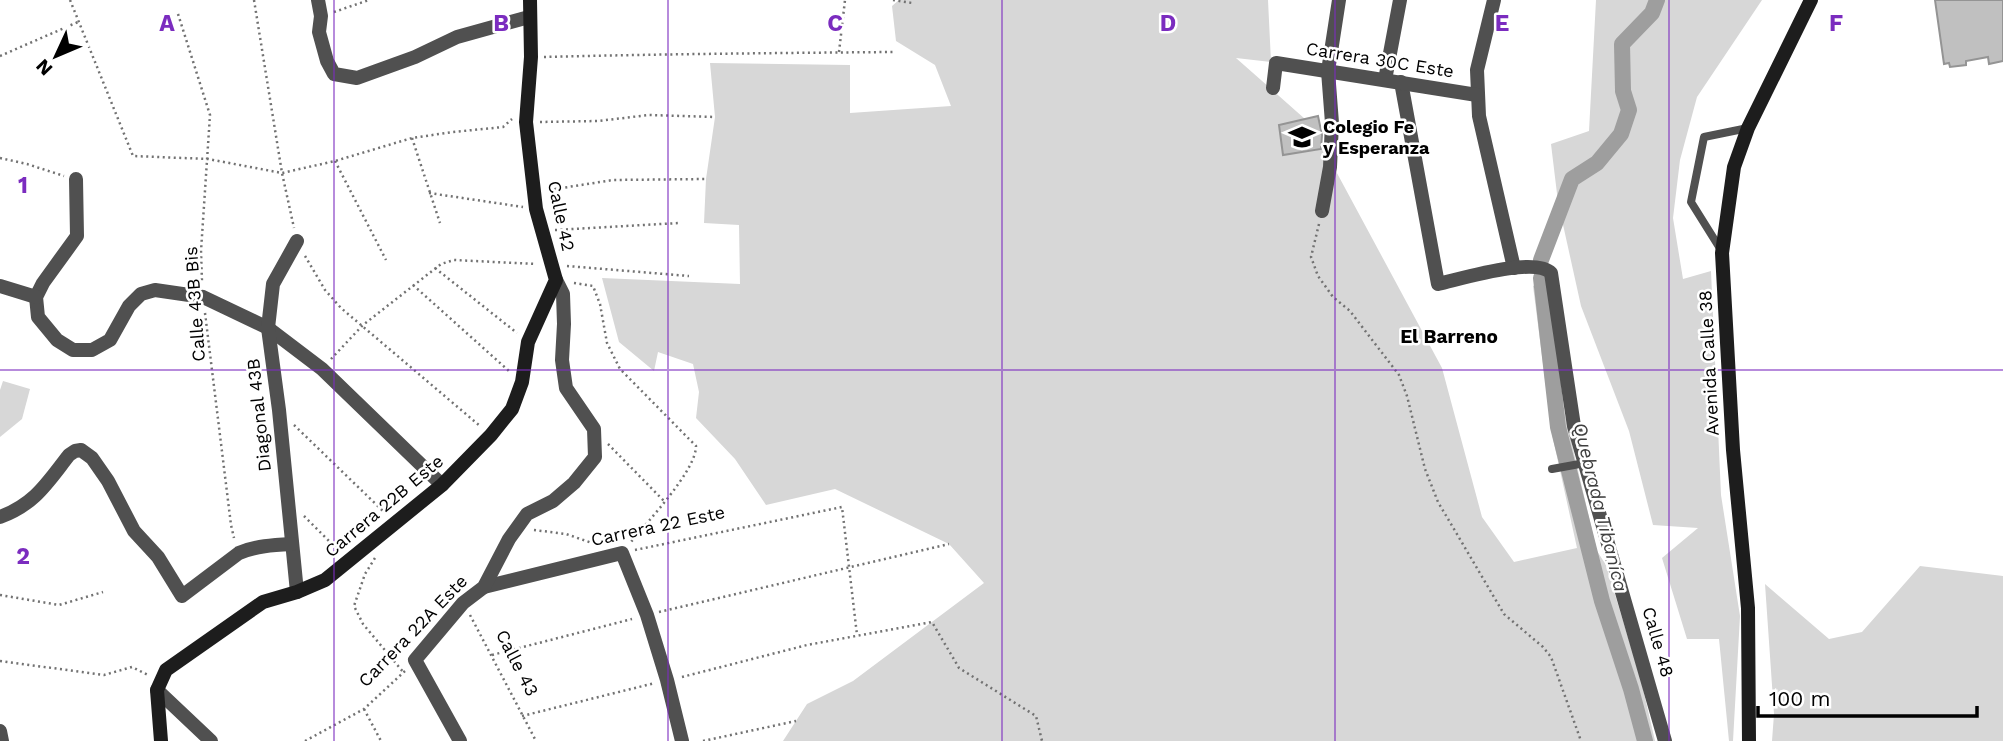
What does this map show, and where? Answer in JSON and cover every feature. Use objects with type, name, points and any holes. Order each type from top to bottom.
[{"type":"street","points":[[318,0],[321,16],[319,32],[327,61],[334,74],[357,78],[415,57],[457,37],[529,17]]},
{"type":"street","name":"Calle 42","points":[[529,0],[531,57],[526,122],[536,209],[556,280],[563,294],[562,360],[566,388],[594,429]]},
{"type":"street","points":[[1322,211],[1330,167],[1332,123],[1328,71],[1339,0]]},
{"type":"street","points":[[1385,80],[1399,0]]},
{"type":"street","points":[[1401,82],[1438,284],[1514,268],[1479,116],[1477,95],[1476,70],[1494,0]]},
{"type":"street","name":"Avenida Calle 38","points":[[1749,741],[1748,608],[1733,450],[1722,253],[1734,167],[1748,128],[1811,0]]},
{"type":"street","name":"Carrera 30C Este","points":[[1273,88],[1276,63],[1477,95]]},
{"type":"street","points":[[76,179],[77,236],[36,297],[38,317],[57,340],[73,350],[92,351],[110,340],[129,306],[141,294],[155,290],[203,297],[268,328],[322,369],[442,485]]},
{"type":"street","name":"Diagonal 43B","points":[[297,241],[273,284],[268,328],[297,592]]},
{"type":"street","name":"Calle 48","points":[[1514,268],[1540,267],[1553,279],[1574,426],[1665,741]]},
{"type":"street","name":"Carrera 22B Este","points":[[159,686],[166,670],[263,602],[325,580],[442,485],[491,435],[512,409],[522,382],[528,342],[556,280]]},
{"type":"street","points":[[0,286],[36,297]]},
{"type":"street","name":"Carrera 22A Este","points":[[415,660],[463,603],[484,587],[516,528],[527,514],[553,501],[574,483],[595,457],[594,429]]},
{"type":"street","points":[[0,517],[16,511],[36,496],[69,455],[81,450],[92,458],[100,469],[134,531],[158,557],[181,596],[239,553],[258,547],[292,544]]},
{"type":"street","points":[[622,553],[647,615],[682,741]]},
{"type":"street","name":"Carrera 22 Este","points":[[484,587],[622,553]]},
{"type":"street","points":[[415,660],[460,741]]},
{"type":"street","points":[[159,686],[161,741]]},
{"type":"street","points":[[159,686],[211,741]]},
{"type":"street","points":[[0,731],[2,741]]},
{"type":"lane","points":[[1722,253],[1691,202],[1704,137],[1748,128]]},
{"type":"lane","points":[[1552,469],[1585,463]]},
{"type":"path","points":[[70,0],[133,156],[208,159],[282,173],[335,161],[412,138],[503,127],[511,121],[527,98]]},
{"type":"path","points":[[254,0],[282,173],[297,241],[325,290],[341,308],[491,435]]},
{"type":"path","points":[[321,16],[369,0]]},
{"type":"path","points":[[839,52],[845,0]]},
{"type":"path","points":[[893,0],[912,3]]},
{"type":"path","name":"Calle 43B Bis","points":[[178,14],[210,115],[201,251],[203,297],[231,525],[239,553]]},
{"type":"path","points":[[0,56],[78,22]]},
{"type":"path","points":[[531,57],[894,52]]},
{"type":"path","points":[[526,122],[597,121],[649,115],[715,117]]},
{"type":"path","points":[[412,138],[440,223]]},
{"type":"path","points":[[0,158],[76,179]]},
{"type":"path","points":[[335,161],[386,260]]},
{"type":"path","points":[[535,192],[613,180],[706,179]]},
{"type":"path","points":[[429,193],[536,209]]},
{"type":"path","points":[[1322,211],[1311,257],[1318,276],[1333,297],[1350,311],[1399,375],[1407,396],[1425,469],[1438,502],[1504,614],[1551,657],[1581,741]]},
{"type":"path","points":[[541,230],[679,223]]},
{"type":"path","points":[[322,369],[363,326],[435,268],[454,260],[689,276]]},
{"type":"path","points":[[435,268],[528,342]]},
{"type":"path","points":[[556,280],[593,286],[600,304],[607,343],[620,369],[696,446],[688,471],[622,553]]},
{"type":"path","points":[[413,285],[522,382]]},
{"type":"path","points":[[279,410],[396,523]]},
{"type":"path","points":[[594,429],[664,501]]},
{"type":"path","name":"Carrera 22 Este","points":[[622,553],[842,507],[850,567]]},
{"type":"path","points":[[304,517],[349,561]]},
{"type":"path","points":[[516,528],[566,534],[599,545]]},
{"type":"path","points":[[492,655],[647,615],[949,544]]},
{"type":"path","points":[[377,556],[365,573],[355,606],[363,624],[404,673]]},
{"type":"path","points":[[850,567],[857,636]]},
{"type":"path","points":[[0,595],[59,605],[103,592]]},
{"type":"path","name":"Calle 43","points":[[463,603],[536,741]]},
{"type":"path","points":[[522,716],[807,645],[932,622],[959,668],[1037,716],[1042,741]]},
{"type":"path","name":"Carrera 22A Este","points":[[305,741],[364,709],[415,660]]},
{"type":"path","points":[[0,661],[104,675],[132,667],[159,686]]},
{"type":"path","points":[[364,709],[381,741]]},
{"type":"path","points":[[703,741],[796,721]]},
{"type":"shaded area","points":[[899,0],[1268,0],[1271,62],[1236,58],[1305,119],[1279,125],[1284,155],[1324,149],[1442,368],[1482,517],[1514,562],[1577,548],[1552,434],[1533,286],[1546,280],[1557,381],[1597,551],[1606,565],[1641,680],[1655,741],[783,741],[807,704],[853,681],[984,583],[949,544],[835,489],[766,505],[735,459],[696,418],[699,392],[693,364],[658,352],[654,371],[619,342],[602,278],[740,284],[739,225],[704,223],[706,179],[715,117],[710,63],[850,65],[850,113],[951,106],[935,65],[896,41],[892,6]]},
{"type":"shaded area","points":[[1596,0],[1762,0],[1697,97],[1680,160],[1673,218],[1683,279],[1711,271],[1721,495],[1740,616],[1733,741],[1729,741],[1719,639],[1687,639],[1662,558],[1698,528],[1653,525],[1629,431],[1581,306],[1558,202],[1551,144],[1589,131]]},
{"type":"shaded area","points":[[3,381],[30,389],[22,419],[0,437],[0,390]]},
{"type":"shaded area","points":[[1920,566],[2003,576],[2003,741],[1772,741],[1774,714],[1765,584],[1829,639],[1862,632]]},
{"type":"building","points":[[1935,0],[2003,0],[2003,61],[1989,64],[1988,57],[1966,61],[1966,65],[1950,67],[1949,63],[1944,64]]},
{"type":"building","name":"Colegio Fe y Esperanza","points":[[1318,116],[1322,135],[1321,149],[1283,155],[1279,125]]},
{"type":"waterway","name":"Quebrada Tibaníca","points":[[1541,260],[1572,179],[1597,163],[1621,134],[1629,110],[1623,91],[1622,44],[1652,13],[1657,0]]},
{"type":"waterway","name":"Quebrada Tibaníca","points":[[1541,278],[1558,427],[1602,601],[1645,741]]},
{"type":"place","name":"Colegio Fe y Esperanza","points":[[1302,137]]},
{"type":"district","name":"El Barreno","points":[[1449,336]]}]
